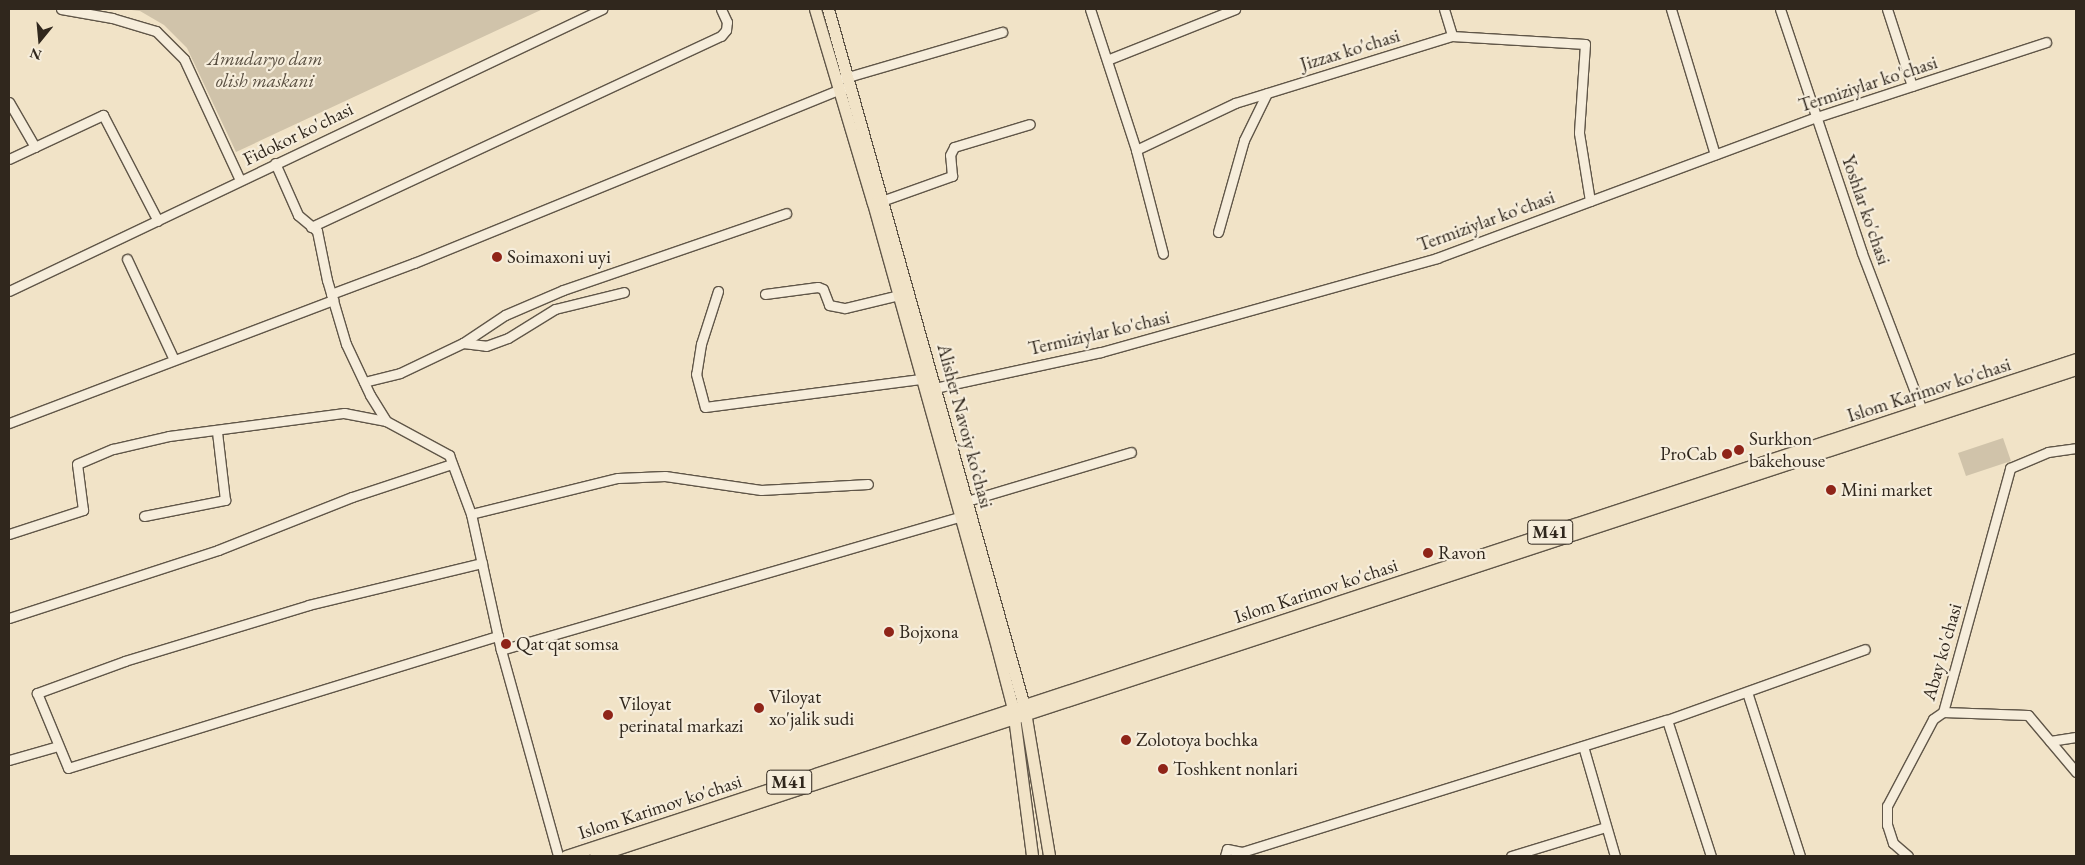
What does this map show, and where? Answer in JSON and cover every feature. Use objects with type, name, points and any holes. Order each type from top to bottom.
[{"type":"main road","name":"Alisher Navoiy ko’chasi","points":[[815,9],[842,83],[878,202],[966,515],[1019,712],[1049,856]]},
{"type":"main road","name":"Alisher Navoiy ko’chasi","points":[[828,9],[842,83]]},
{"type":"main road","name":"Alisher Navoiy ko’chasi","points":[[878,202],[899,295],[967,502],[966,515]]},
{"type":"main road","name":"Islom Karimov ko'chasi","points":[[1924,416],[2076,359]]},
{"type":"main road","name":"Islom Karimov ko'chasi","points":[[566,856],[1019,712],[1924,416],[2076,369]]},
{"type":"main road","name":"Alisher Navoiy ko’chasi","points":[[1019,712],[1032,856]]},
{"type":"main road","name":"Islom Karimov ko'chasi","points":[[595,856],[1019,712]]},
{"type":"street","points":[[61,9],[112,18],[156,31],[184,59],[240,180]]},
{"type":"street","name":"Fidokor ko'chasi","points":[[9,291],[602,9]]},
{"type":"street","points":[[311,226],[721,36],[726,30],[726,22],[721,9]]},
{"type":"street","points":[[1090,9],[1136,150],[1163,254]]},
{"type":"street","points":[[1107,60],[1236,9]]},
{"type":"street","points":[[1444,9],[1452,36]]},
{"type":"street","points":[[1671,9],[1715,155]]},
{"type":"street","name":"Yoshlar ko'chasi","points":[[1780,9],[1862,253],[1924,416]]},
{"type":"street","points":[[1887,9],[1912,86]]},
{"type":"street","points":[[9,423],[332,297],[842,83],[1002,32]]},
{"type":"street","name":"Jizzax ko'chasi","points":[[1136,150],[1235,103],[1452,36],[1585,44],[1579,133],[1590,201]]},
{"type":"street","name":"Termiziylar ko'chasi","points":[[718,291],[700,344],[696,374],[705,407],[929,383],[1101,352],[1324,292],[1437,258],[1817,117],[2046,42]]},
{"type":"street","points":[[1218,232],[1244,140],[1268,93]]},
{"type":"street","points":[[9,102],[35,147]]},
{"type":"street","points":[[9,159],[103,115],[158,221]]},
{"type":"street","points":[[878,202],[952,176],[950,155],[954,147],[1030,124]]},
{"type":"street","points":[[274,164],[298,215],[317,231],[332,297],[346,344],[364,382],[386,421]]},
{"type":"street","points":[[364,382],[400,373],[463,344],[505,315],[564,290],[786,213]]},
{"type":"street","points":[[127,259],[174,360]]},
{"type":"street","points":[[765,294],[818,287],[823,290],[828,305],[845,308],[899,295]]},
{"type":"street","points":[[463,344],[486,346],[508,338],[556,309],[624,292]]},
{"type":"street","points":[[9,534],[83,510],[77,464],[113,449],[160,438],[217,432],[344,413],[386,421],[425,439],[449,455],[471,514],[501,650],[558,856]]},
{"type":"street","points":[[144,516],[225,500],[217,432]]},
{"type":"street","name":"Abay ko'chasi","points":[[1908,856],[1893,843],[1887,825],[1887,806],[1933,719],[1943,712],[2010,468],[2048,452],[2076,448]]},
{"type":"street","points":[[967,502],[1131,452]]},
{"type":"street","points":[[9,618],[218,550],[352,497],[452,464]]},
{"type":"street","points":[[471,514],[618,478],[665,476],[761,490],[868,484]]},
{"type":"street","points":[[501,650],[966,515]]},
{"type":"street","points":[[482,563],[309,605],[125,661],[37,693],[68,768],[498,636]]},
{"type":"street","points":[[1225,856],[1227,849],[1242,852],[1667,720],[1865,649]]},
{"type":"street","points":[[1747,692],[1800,856]]},
{"type":"street","points":[[1943,712],[2028,715],[2076,772]]},
{"type":"street","points":[[1667,720],[1711,856]]},
{"type":"street","points":[[2050,741],[2076,737]]},
{"type":"street","points":[[9,760],[58,746]]},
{"type":"street","points":[[1583,746],[1615,856]]},
{"type":"street","points":[[1511,856],[1606,827]]},
{"type":"green space","name":"Amudaryo dam olish maskani","points":[[123,9],[543,9],[236,152],[187,48],[164,25],[140,11]]},
{"type":"green space","points":[[2003,438],[2011,461],[1966,476],[1958,453]]},
{"type":"place","name":"Soimaxoni uyi","points":[[497,257]]},
{"type":"place","name":"Surkhon bakehouse","points":[[1739,450]]},
{"type":"place","name":"ProCab","points":[[1727,454]]},
{"type":"place","name":"Mini market","points":[[1831,490]]},
{"type":"place","name":"Ravon","points":[[1428,553]]},
{"type":"place","name":"Bojxona","points":[[889,632]]},
{"type":"place","name":"Qat qat somsa","points":[[506,644]]},
{"type":"place","name":"Viloyat xo'jalik sudi","points":[[759,708]]},
{"type":"place","name":"Viloyat perinatal markazi","points":[[608,715]]},
{"type":"place","name":"Zolotoya bochka","points":[[1126,740]]},
{"type":"place","name":"Toshkent nonlari","points":[[1163,769]]}]
